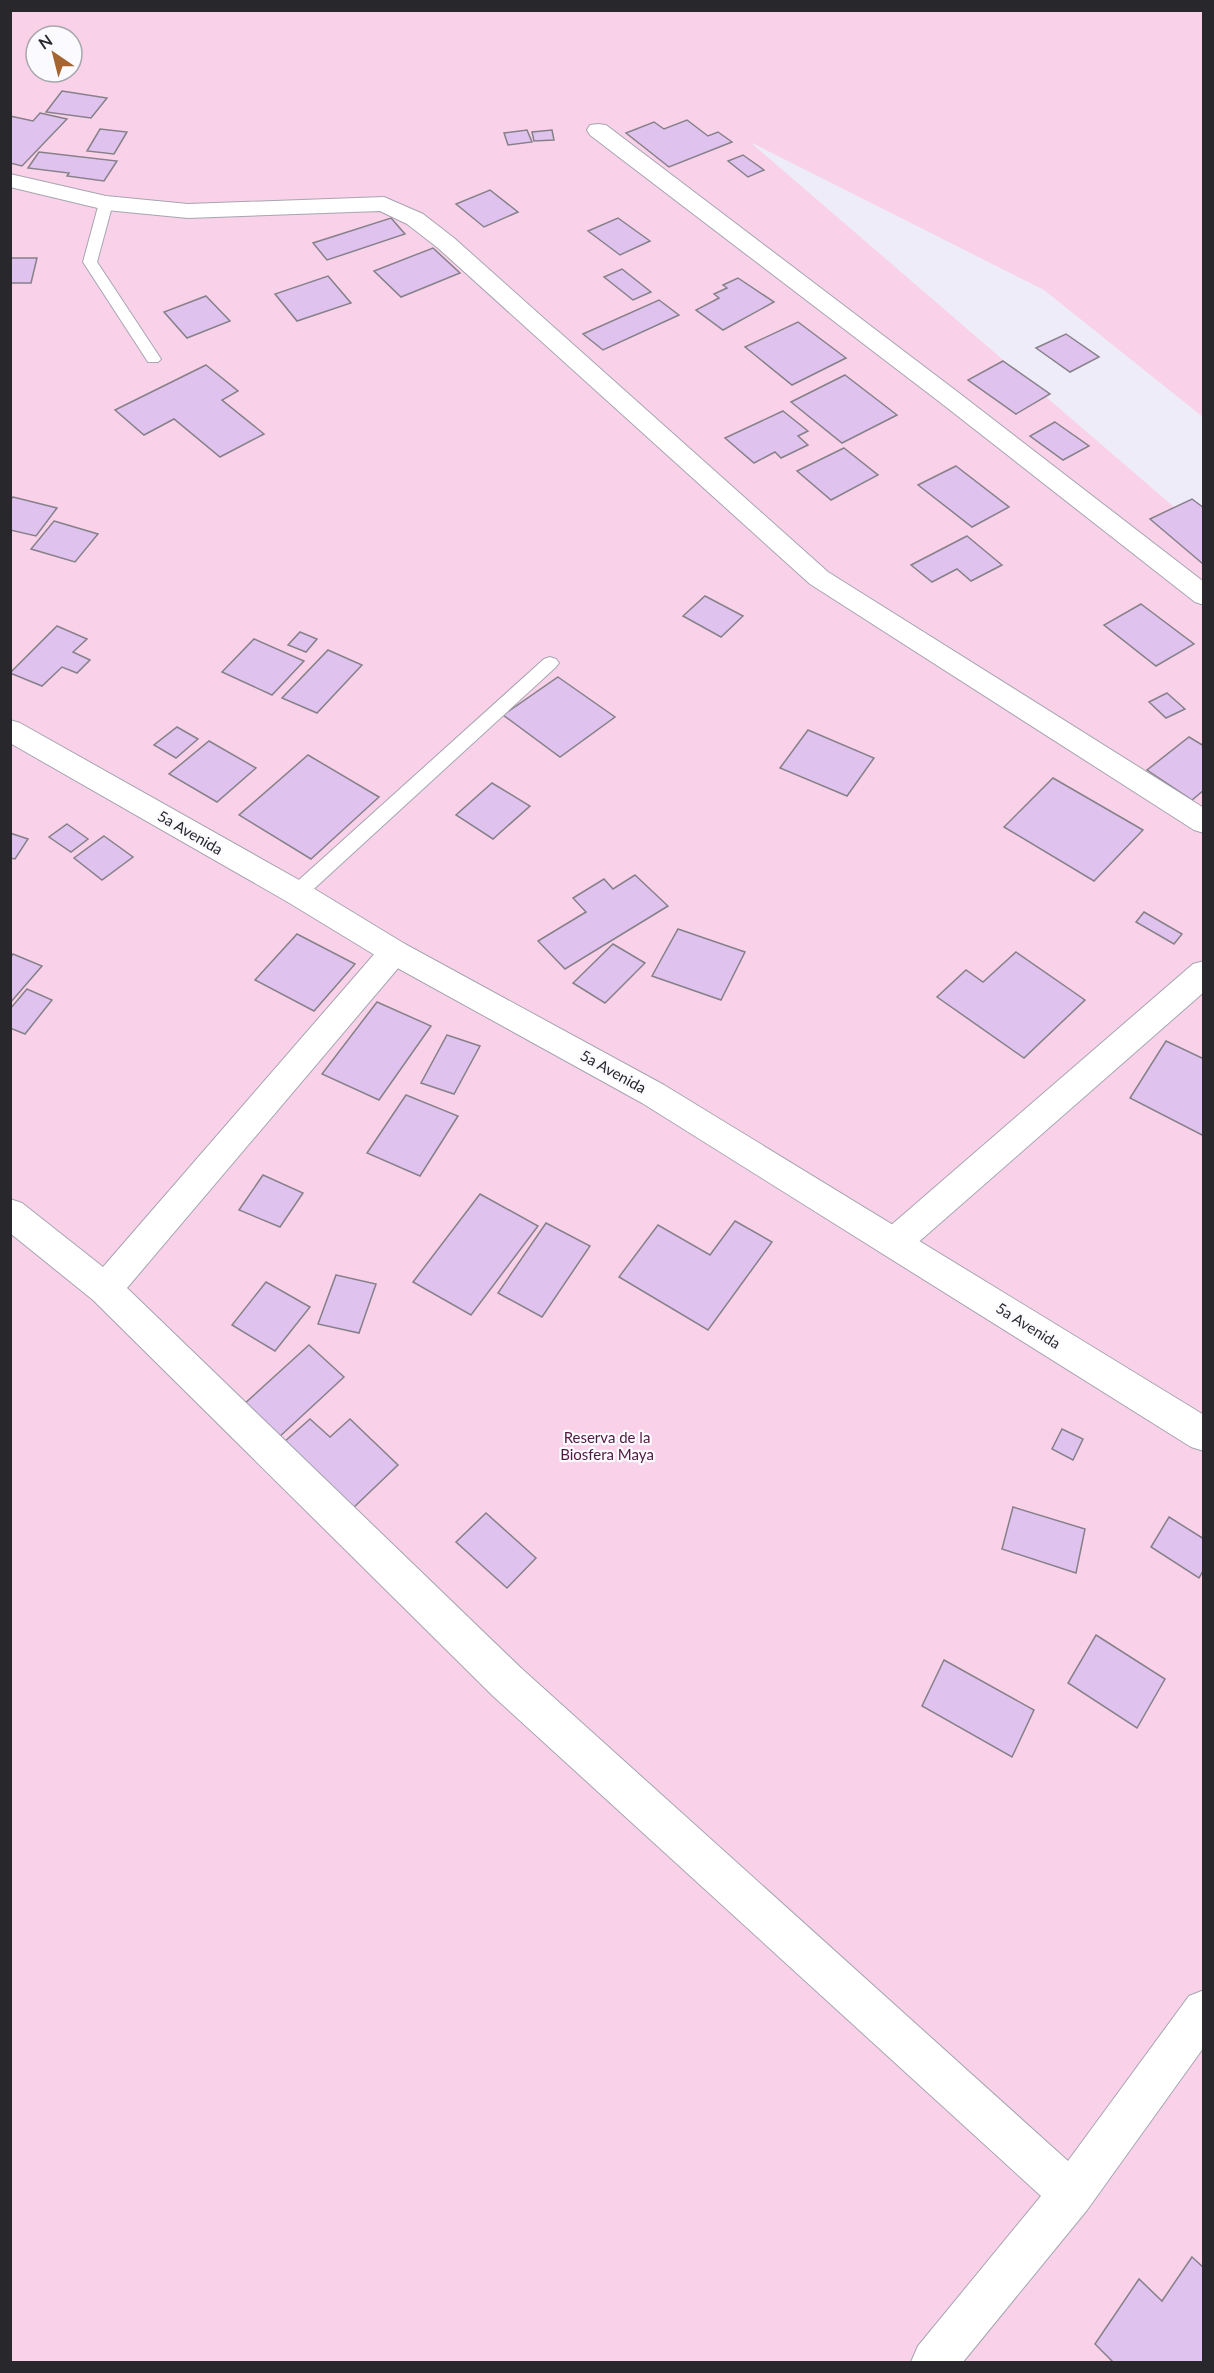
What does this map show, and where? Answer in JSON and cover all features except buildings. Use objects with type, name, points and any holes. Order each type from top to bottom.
[{"type":"street","points":[[598,130],[950,398],[1203,596]]},
{"type":"street","points":[[10,180],[106,203],[188,211],[384,204],[415,219],[455,251],[819,578],[1203,822]]},
{"type":"street","name":"5a Avenida","points":[[10,730],[297,893],[394,952],[653,1094],[1202,1432]]},
{"type":"street","points":[[105,1289],[394,952]]},
{"type":"street","points":[[894,1243],[1203,973]]},
{"type":"street","points":[[10,1213],[105,1289],[507,1682],[1071,2194]]},
{"type":"street","points":[[934,2362],[1071,2194],[1203,2011]]},
{"type":"lane","points":[[106,203],[90,262],[153,359]]},
{"type":"lane","points":[[297,893],[550,663]]},
{"type":"green space","name":"Reserva de la Biosfera Maya","points":[[11,11],[1203,11],[1203,417],[1044,290],[750,142],[1203,532],[1203,2362],[11,2362]]}]
